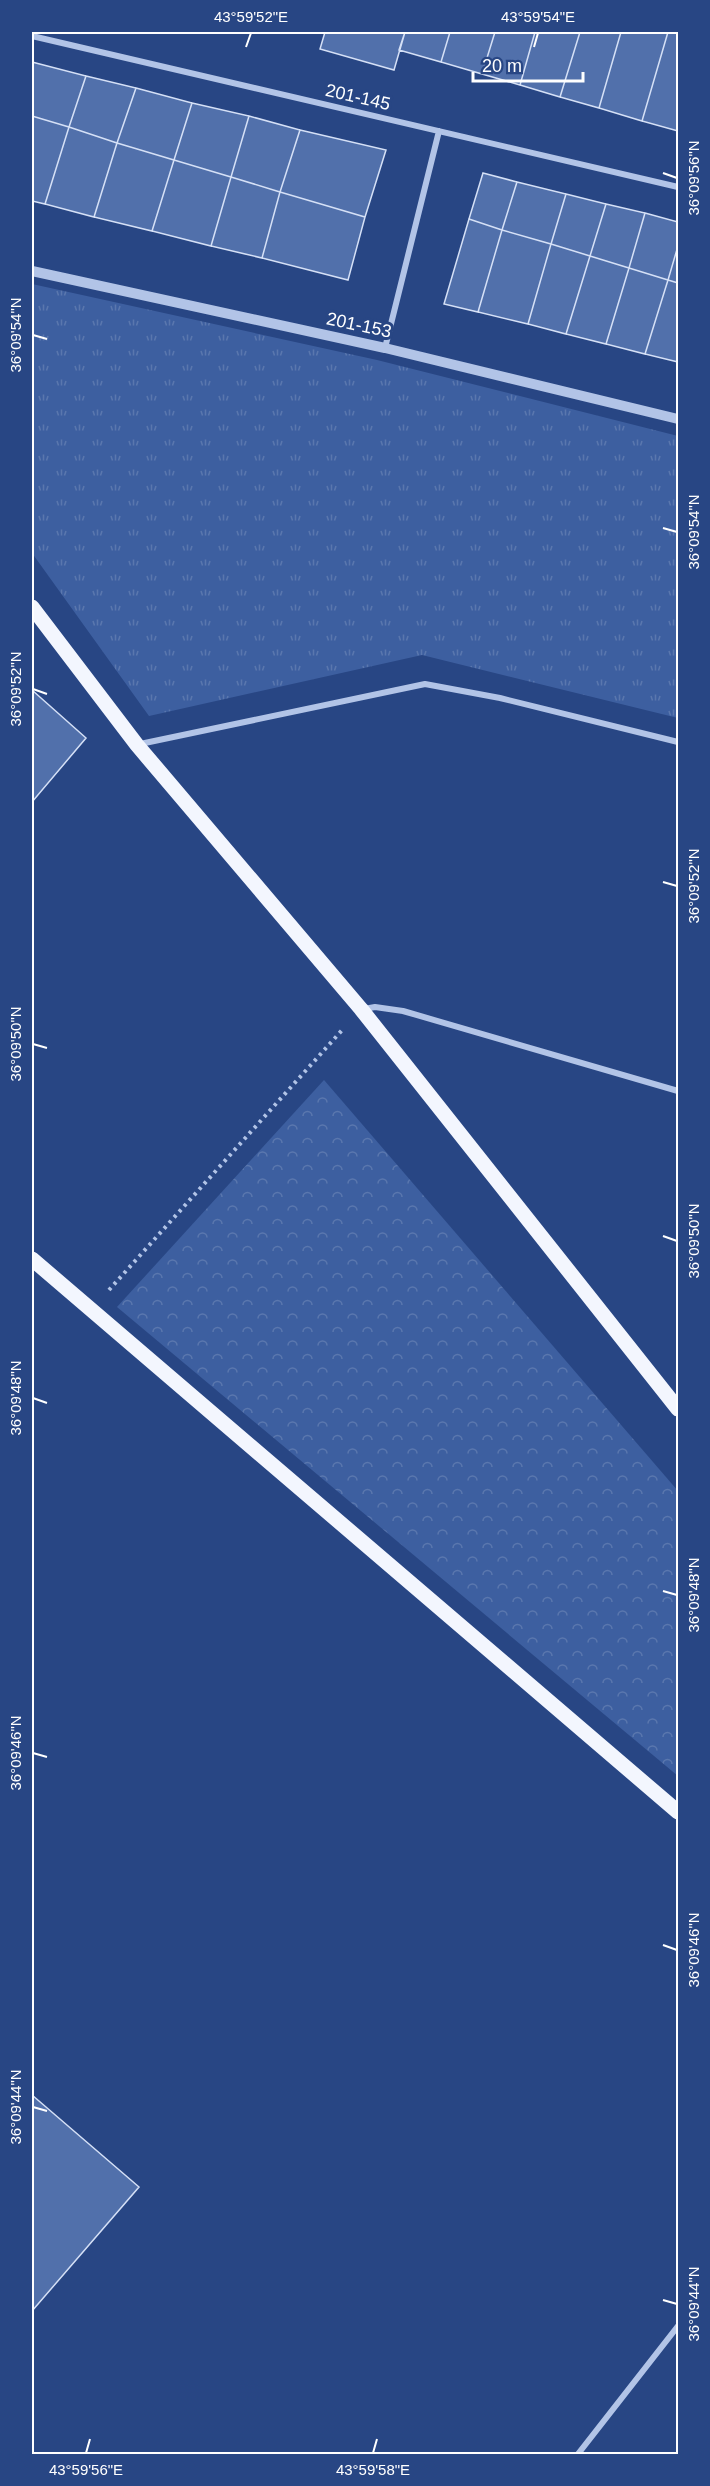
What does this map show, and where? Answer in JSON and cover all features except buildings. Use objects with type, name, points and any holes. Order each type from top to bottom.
[{"type":"main road","points":[[32,607],[137,745],[361,1010],[678,1409]]},
{"type":"main road","points":[[32,1259],[678,1812]]},
{"type":"street","name":"201-145","points":[[32,36],[678,187]]},
{"type":"street","points":[[385,348],[439,131]]},
{"type":"street","name":"201-153","points":[[32,271],[385,348],[678,419]]},
{"type":"street","points":[[137,745],[425,684],[500,698],[678,742]]},
{"type":"street","points":[[361,1010],[375,1007],[404,1011],[678,1091]]},
{"type":"street","points":[[578,2454],[678,2326]]},
{"type":"path","points":[[92,1309],[361,1010]]},
{"type":"green space","points":[[32,284],[377,360],[678,436],[678,718],[422,655],[149,716],[32,553]]},
{"type":"green space","points":[[324,1080],[678,1491],[678,1776],[117,1307]]}]
